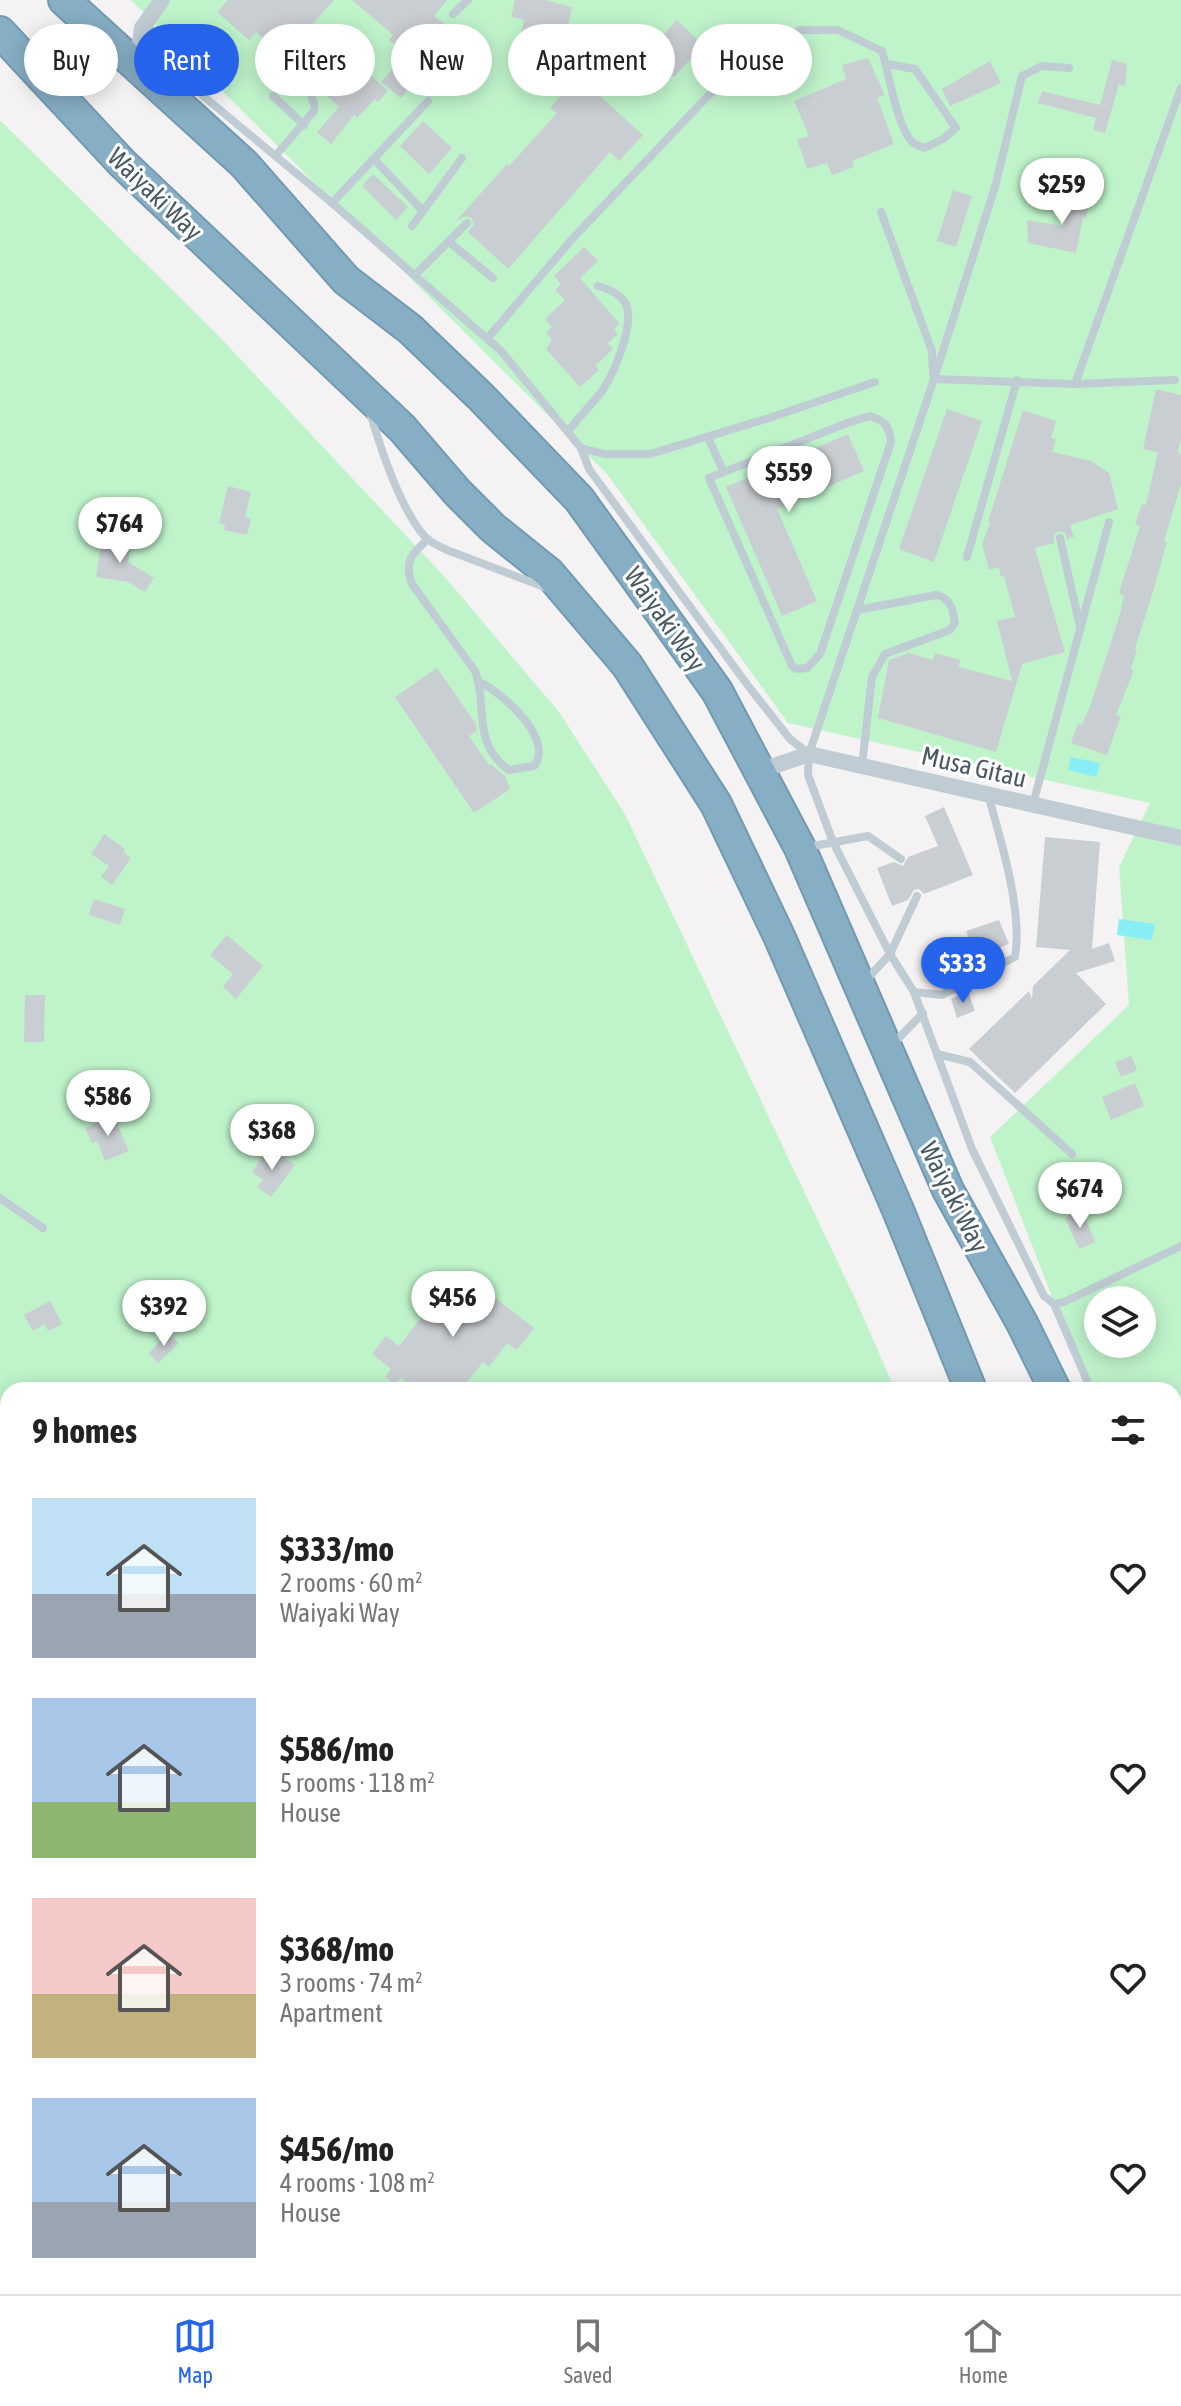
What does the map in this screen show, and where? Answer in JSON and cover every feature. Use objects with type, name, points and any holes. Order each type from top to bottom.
[{"type":"highway","name":"Waiyaki Way","points":[[64,0],[91,24]]},
{"type":"highway","name":"Waiyaki Way","points":[[0,32],[122,163],[402,428],[493,528],[549,573],[627,665],[716,804],[785,950],[892,1195],[968,1382]]},
{"type":"highway","name":"Waiyaki Way","points":[[118,49],[134,65]]},
{"type":"highway","name":"Waiyaki Way","points":[[168,96],[244,164],[346,280],[410,329],[481,397],[579,499],[717,691],[800,848],[948,1190],[1051,1382]]},
{"type":"street","points":[[145,24],[162,0]]},
{"type":"street","points":[[759,771],[809,754]]},
{"type":"street","name":"Musa Gitau","points":[[809,754],[1181,838]]},
{"type":"lane","points":[[453,14],[468,0]]},
{"type":"lane","points":[[487,339],[573,238],[758,48],[801,30],[838,30],[882,51],[898,115],[912,142],[924,148],[943,139],[956,128],[915,69],[886,64]]},
{"type":"lane","points":[[1069,68],[1042,66],[1022,76],[995,187],[809,754],[808,774],[833,842],[890,954],[914,992],[972,1149],[1044,1296],[1054,1304],[1088,1382]]},
{"type":"lane","points":[[1075,384],[1181,88]]},
{"type":"lane","points":[[203,96],[276,155],[501,351],[569,430],[581,448],[589,469],[749,687],[790,739],[809,754]]},
{"type":"lane","points":[[273,96],[304,125]]},
{"type":"lane","points":[[276,155],[304,125],[315,106],[311,96]]},
{"type":"lane","points":[[332,203],[428,101]]},
{"type":"lane","points":[[412,226],[462,158]]},
{"type":"lane","points":[[374,159],[423,211]]},
{"type":"lane","points":[[881,212],[932,351],[934,379]]},
{"type":"lane","points":[[415,275],[467,223]]},
{"type":"lane","points":[[449,242],[493,278]]},
{"type":"lane","points":[[569,430],[603,389],[621,351],[628,326],[626,305],[611,289],[598,286]]},
{"type":"lane","points":[[934,379],[1075,384],[1175,380]]},
{"type":"lane","points":[[967,557],[1017,380]]},
{"type":"lane","points":[[581,448],[604,454],[650,454],[875,382]]},
{"type":"lane","points":[[364,392],[380,449],[415,523],[428,539],[447,550],[519,579],[568,595]]},
{"type":"lane","points":[[870,416],[884,421],[889,429],[891,442],[820,654],[807,668],[796,669],[792,666],[709,478],[723,471],[870,416]]},
{"type":"lane","points":[[708,437],[723,471]]},
{"type":"lane","points":[[1033,805],[1109,522]]},
{"type":"lane","points":[[1060,538],[1081,631]]},
{"type":"lane","points":[[428,539],[409,562],[412,584],[475,671],[479,682],[481,720],[497,762],[509,770],[534,766],[538,761],[539,747],[526,721],[490,687],[479,682]]},
{"type":"lane","points":[[857,610],[936,595],[950,603],[955,623],[950,630],[885,654],[872,677],[862,767]]},
{"type":"lane","points":[[914,992],[942,995],[1015,957],[1019,935],[1001,840],[988,795]]},
{"type":"lane","points":[[800,848],[868,836],[901,859]]},
{"type":"lane","points":[[859,987],[890,954],[917,896]]},
{"type":"lane","points":[[887,1051],[923,1013]]},
{"type":"lane","points":[[937,1054],[970,1062],[1072,1154]]},
{"type":"lane","points":[[0,1198],[43,1228]]},
{"type":"lane","points":[[1054,1304],[1181,1246]]},
{"type":"green space","points":[[131,0],[1181,0],[1181,1382],[1085,1382],[990,1137],[1129,1005],[1119,867],[1150,803],[788,723],[607,474],[227,96],[239,96],[239,24],[155,24]]},
{"type":"green space","points":[[0,120],[215,332],[444,576],[559,712],[625,814],[859,1307],[892,1382],[0,1382]]},
{"type":"water","points":[[1071,757],[1100,763],[1097,777],[1068,770]]},
{"type":"water","points":[[1119,919],[1155,924],[1152,940],[1117,935]]},
{"type":"building","points":[[228,0],[334,0],[313,24],[255,24],[255,33],[249,40],[239,31],[239,24],[231,24],[217,12]]},
{"type":"building","points":[[352,0],[447,0],[434,16],[445,24],[391,24],[391,33]]},
{"type":"building","points":[[515,0],[545,0],[572,7],[568,24],[523,24],[524,20],[511,17]]},
{"type":"building","points":[[677,20],[691,33],[691,58],[675,76],[675,24]]},
{"type":"building","points":[[868,58],[885,95],[877,98],[894,144],[852,161],[854,167],[832,175],[827,163],[807,169],[797,139],[809,136],[794,101],[812,96],[846,79],[842,65]]},
{"type":"building","points":[[1112,60],[1127,64],[1125,86],[1119,84],[1105,133],[1093,130],[1096,118],[1038,103],[1042,91],[1100,105]]},
{"type":"building","points":[[990,61],[1001,83],[950,106],[942,89]]},
{"type":"building","points":[[391,70],[391,90],[381,82]]},
{"type":"building","points":[[375,79],[388,91],[378,102],[375,99],[357,118],[354,115],[331,144],[317,132],[339,107],[328,96],[375,96]]},
{"type":"building","points":[[560,96],[600,96],[643,135],[619,161],[610,152],[508,269],[468,232],[474,224],[471,218],[466,216],[456,221],[557,113],[550,108]]},
{"type":"building","points":[[423,121],[452,148],[429,174],[400,146]]},
{"type":"building","points":[[373,174],[408,207],[396,220],[362,186]]},
{"type":"building","points":[[1086,179],[1090,180],[1087,197],[1090,197],[1076,253],[1028,243],[1027,220],[1062,226]]},
{"type":"building","points":[[953,190],[972,196],[956,247],[937,241]]},
{"type":"building","points":[[584,247],[598,261],[580,278],[619,323],[614,329],[618,334],[608,343],[613,349],[595,366],[599,370],[580,387],[546,349],[552,340],[546,333],[552,327],[545,319],[565,300],[555,290],[561,284],[554,276]]},
{"type":"building","points":[[1156,389],[1181,395],[1178,452],[1181,455],[1181,484],[1135,649],[1131,669],[1134,670],[1116,715],[1121,716],[1107,755],[1071,743],[1078,723],[1082,725],[1090,707],[1120,614],[1124,595],[1119,593],[1140,526],[1135,524],[1142,504],[1146,505],[1158,452],[1143,449]]},
{"type":"building","points":[[947,409],[982,421],[934,562],[899,549]]},
{"type":"building","points":[[1023,410],[1056,421],[1051,438],[1056,439],[1052,452],[1091,461],[1109,473],[1118,509],[1070,525],[1074,537],[1067,539],[1065,533],[1058,531],[1054,535],[1054,543],[1035,548],[1065,652],[1022,664],[996,752],[878,718],[889,660],[908,653],[933,660],[935,653],[960,660],[959,667],[1012,681],[997,621],[1015,617],[1004,576],[1001,577],[999,567],[989,570],[982,544]]},
{"type":"building","points":[[848,434],[864,471],[777,509],[817,601],[782,616],[726,487]]},
{"type":"building","points":[[228,486],[251,492],[245,517],[251,519],[247,535],[224,530],[225,524],[219,523]]},
{"type":"building","points":[[102,538],[131,543],[128,562],[154,578],[145,592],[128,582],[96,577]]},
{"type":"building","points":[[437,668],[476,724],[477,731],[469,736],[489,765],[505,776],[510,789],[474,813],[395,697]]},
{"type":"building","points":[[944,807],[973,875],[924,894],[919,889],[914,890],[908,900],[892,906],[877,868],[894,862],[903,866],[908,857],[938,846],[925,816]]},
{"type":"building","points":[[104,834],[125,849],[123,852],[131,858],[112,885],[101,877],[109,866],[91,854]]},
{"type":"building","points":[[1045,837],[1100,842],[1092,949],[1109,943],[1115,961],[1076,973],[1106,1004],[1015,1093],[969,1049],[1029,991],[1032,999],[1033,986],[1070,950],[1036,947]]},
{"type":"building","points":[[94,899],[125,909],[120,925],[89,915]]},
{"type":"building","points":[[999,920],[1009,944],[976,958],[966,931]]},
{"type":"building","points":[[227,935],[263,966],[236,999],[223,987],[233,974],[210,955]]},
{"type":"building","points":[[968,992],[975,1011],[957,1018],[951,999]]},
{"type":"building","points":[[25,995],[45,995],[44,1042],[24,1042]]},
{"type":"building","points":[[1131,1056],[1137,1070],[1121,1077],[1115,1062]]},
{"type":"building","points":[[1135,1083],[1144,1106],[1111,1120],[1102,1097]]},
{"type":"building","points":[[114,1116],[129,1151],[105,1161],[97,1141],[92,1143],[85,1128]]},
{"type":"building","points":[[266,1151],[276,1158],[279,1154],[295,1165],[271,1197],[257,1187],[263,1180],[252,1172]]},
{"type":"building","points":[[1082,1211],[1095,1242],[1079,1249],[1065,1218]]},
{"type":"building","points":[[463,1273],[534,1328],[517,1350],[507,1343],[489,1367],[483,1362],[467,1382],[406,1382],[401,1378],[391,1382],[385,1377],[391,1369],[372,1354],[386,1336],[399,1346],[424,1314],[420,1311],[429,1300],[432,1303],[440,1293],[445,1297]]},
{"type":"building","points":[[50,1301],[62,1324],[48,1331],[45,1324],[33,1331],[24,1315]]},
{"type":"building","points":[[168,1333],[179,1343],[158,1363],[149,1353]]}]
